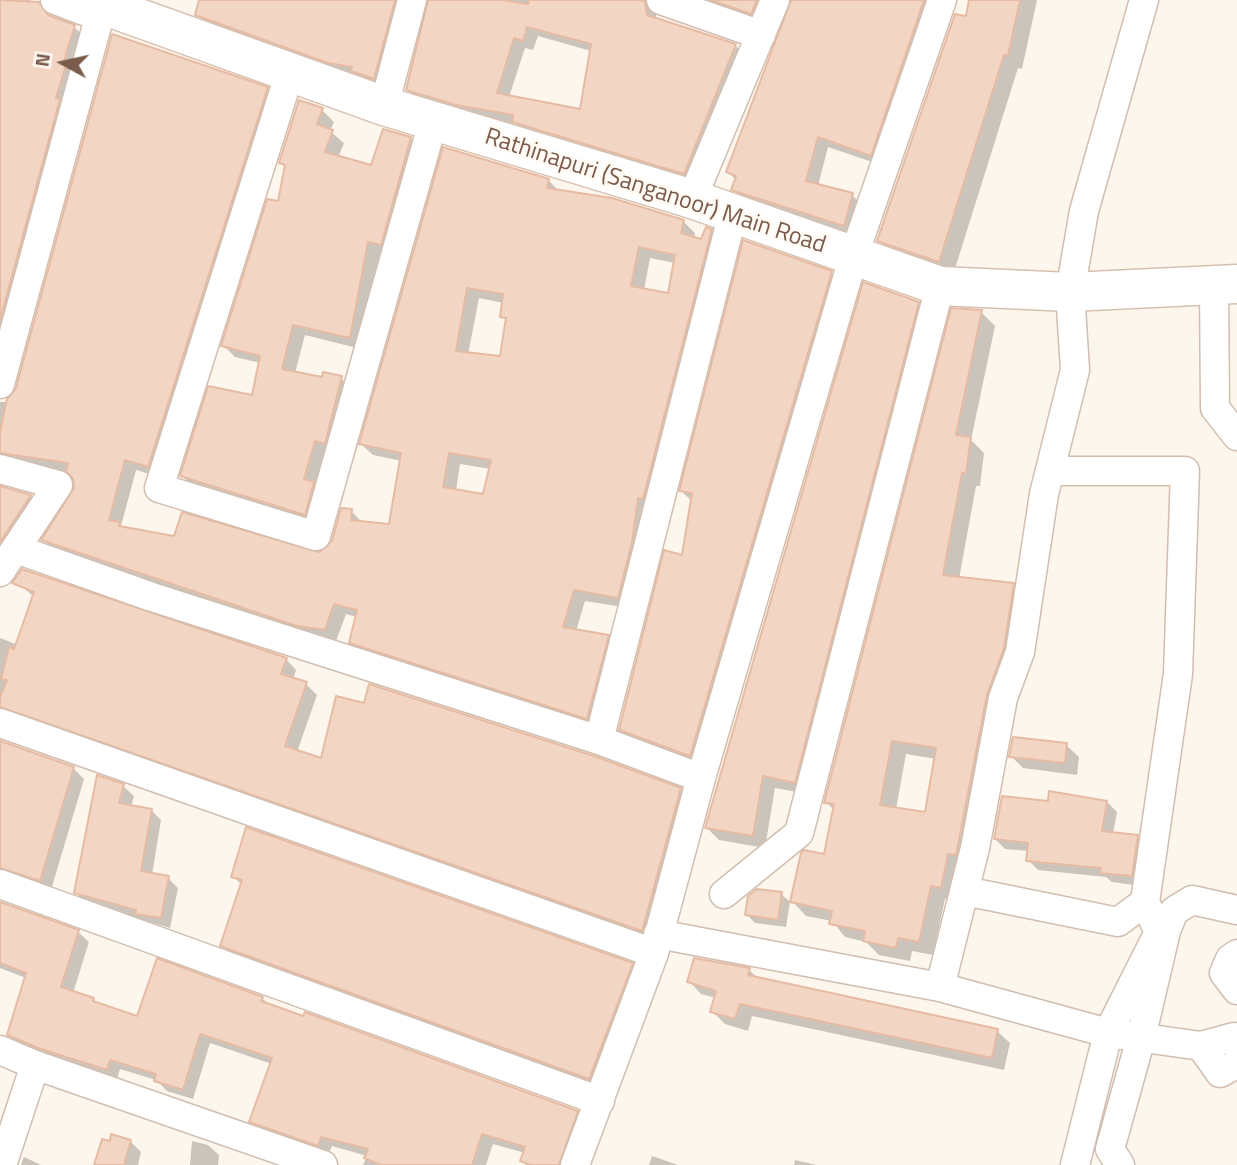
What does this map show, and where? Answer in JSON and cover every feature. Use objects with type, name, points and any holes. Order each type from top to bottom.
[{"type":"street","points":[[55,0],[84,11],[96,2]]},
{"type":"street","points":[[384,106],[412,0]]},
{"type":"street","points":[[661,0],[761,35]]},
{"type":"street","points":[[692,198],[775,0]]},
{"type":"street","points":[[575,1165],[656,943],[701,778],[854,256],[942,0]]},
{"type":"street","points":[[940,987],[965,891],[1003,698],[1020,652],[1050,471],[1075,370],[1070,292],[1084,211],[1144,0]]},
{"type":"street","points":[[0,384],[96,2]]},
{"type":"street","name":"Rathinapuri (Sanganoor) Main Road","points":[[96,2],[384,106],[692,198],[940,286],[1070,292],[1225,285]]},
{"type":"street","points":[[290,72],[159,488],[316,536],[433,122]]},
{"type":"street","points":[[598,740],[733,213]]},
{"type":"street","points":[[1225,285],[1215,408],[1237,436]]},
{"type":"street","points":[[724,894],[799,833],[940,286]]},
{"type":"street","points":[[0,469],[58,485],[0,572]]},
{"type":"street","points":[[1050,471],[1185,471],[1178,674],[1145,902],[1159,932],[1108,1033],[1075,1165]]},
{"type":"street","points":[[16,549],[152,597],[598,740],[701,778]]},
{"type":"street","points":[[0,723],[656,943],[940,987],[1108,1033],[1201,1046],[1234,1037],[1237,1041]]},
{"type":"street","points":[[0,884],[600,1101]]},
{"type":"street","points":[[965,891],[1118,922],[1145,902]]},
{"type":"street","points":[[1120,1165],[1110,1149],[1142,1038],[1166,932],[1174,911],[1192,900],[1237,910]]},
{"type":"street","points":[[1237,954],[1230,959],[1224,974],[1237,990]]},
{"type":"street","points":[[1201,1046],[1220,1073],[1237,1064]]},
{"type":"street","points":[[0,1050],[35,1065],[323,1165]]},
{"type":"street","points":[[2,1165],[35,1065]]},
{"type":"building","points":[[0,0],[39,2],[48,15],[75,25],[56,98],[60,99],[0,320]]},
{"type":"building","points":[[199,0],[395,0],[374,79],[351,71],[352,67],[328,63],[195,15]]},
{"type":"building","points":[[428,0],[503,0],[528,4],[529,0],[640,0],[645,1],[647,15],[736,44],[684,174],[512,122],[513,115],[456,105],[406,90]],"holes":[[[527,27],[591,44],[580,109],[497,93],[514,38],[523,41]]]},
{"type":"building","points":[[711,0],[757,0],[751,14]]},
{"type":"building","points":[[791,0],[924,0],[871,156],[818,137],[806,181],[853,193],[844,226],[731,190],[736,176],[726,172]]},
{"type":"building","points":[[969,0],[1020,0],[1008,56],[1004,55],[939,262],[877,241],[955,14],[966,16]]},
{"type":"building","points":[[112,34],[268,87],[148,467],[125,460],[109,520],[120,522],[119,526],[174,536],[182,512],[319,552],[332,541],[341,508],[352,509],[351,520],[389,524],[401,453],[359,444],[443,147],[549,179],[547,188],[612,198],[684,220],[681,233],[701,239],[706,227],[712,229],[643,499],[638,498],[632,542],[618,598],[574,590],[563,627],[609,635],[587,719],[349,643],[357,610],[334,604],[325,630],[297,626],[41,540],[74,488],[73,479],[66,471],[68,463],[0,453],[0,431],[7,399],[16,388]],"holes":[[[639,247],[675,255],[668,293],[631,286]],[[467,288],[503,294],[500,317],[506,318],[500,356],[456,351]],[[449,453],[491,460],[483,494],[443,487]]]},
{"type":"building","points":[[299,100],[323,108],[317,124],[333,130],[325,152],[371,165],[383,129],[411,137],[381,245],[368,242],[350,338],[293,325],[282,369],[322,377],[323,372],[342,376],[325,444],[315,441],[304,479],[314,482],[305,515],[180,476],[208,386],[252,395],[260,356],[221,346],[267,199],[278,201],[285,165],[279,163]]},
{"type":"building","points":[[743,240],[832,271],[690,756],[619,730],[664,550],[682,555],[692,493],[679,491]]},
{"type":"building","points":[[863,282],[919,302],[795,783],[763,776],[753,836],[705,828]]},
{"type":"building","points":[[951,308],[982,310],[956,435],[971,437],[966,473],[962,473],[943,575],[1014,583],[1004,648],[987,695],[956,855],[948,854],[941,888],[931,886],[919,942],[898,938],[896,948],[863,941],[865,931],[829,924],[832,911],[790,902],[801,853],[804,850],[824,854],[834,804],[824,803]],"holes":[[[892,741],[936,748],[925,812],[880,805]]]},
{"type":"building","points":[[0,486],[31,495],[0,542]]},
{"type":"building","points":[[22,569],[287,658],[281,674],[307,682],[285,746],[321,758],[336,696],[364,703],[369,684],[594,756],[681,788],[642,931],[0,707],[0,697],[7,680],[1,679],[9,647],[14,649],[34,592],[12,583]]},
{"type":"building","points":[[1013,737],[1067,743],[1065,763],[1009,757]]},
{"type":"building","points":[[0,741],[74,767],[40,881],[0,868]]},
{"type":"building","points":[[97,775],[124,784],[119,803],[152,809],[141,871],[169,876],[161,918],[135,914],[136,910],[74,893]]},
{"type":"building","points":[[1049,791],[1107,801],[1102,831],[1138,835],[1132,876],[1100,873],[1101,868],[1026,861],[1028,843],[994,839],[1002,796],[1048,801]]},
{"type":"building","points":[[246,827],[633,963],[589,1079],[220,946],[242,880],[231,877]]},
{"type":"building","points":[[757,889],[782,892],[778,920],[745,915],[748,896]]},
{"type":"building","points":[[0,902],[79,930],[61,987],[94,998],[93,1001],[137,1016],[157,958],[263,997],[261,1001],[303,1016],[305,1012],[578,1111],[559,1165],[531,1165],[520,1161],[525,1147],[482,1134],[472,1165],[381,1165],[364,1158],[368,1149],[321,1137],[318,1146],[249,1122],[272,1058],[200,1034],[183,1090],[154,1081],[156,1074],[110,1060],[107,1070],[7,1035],[26,973],[0,963]]},
{"type":"building","points":[[694,958],[750,968],[748,975],[998,1029],[992,1058],[740,1004],[735,1019],[710,1012],[716,991],[687,982]]},
{"type":"building","points":[[111,1134],[131,1140],[124,1165],[94,1165],[102,1139],[110,1141]]}]
